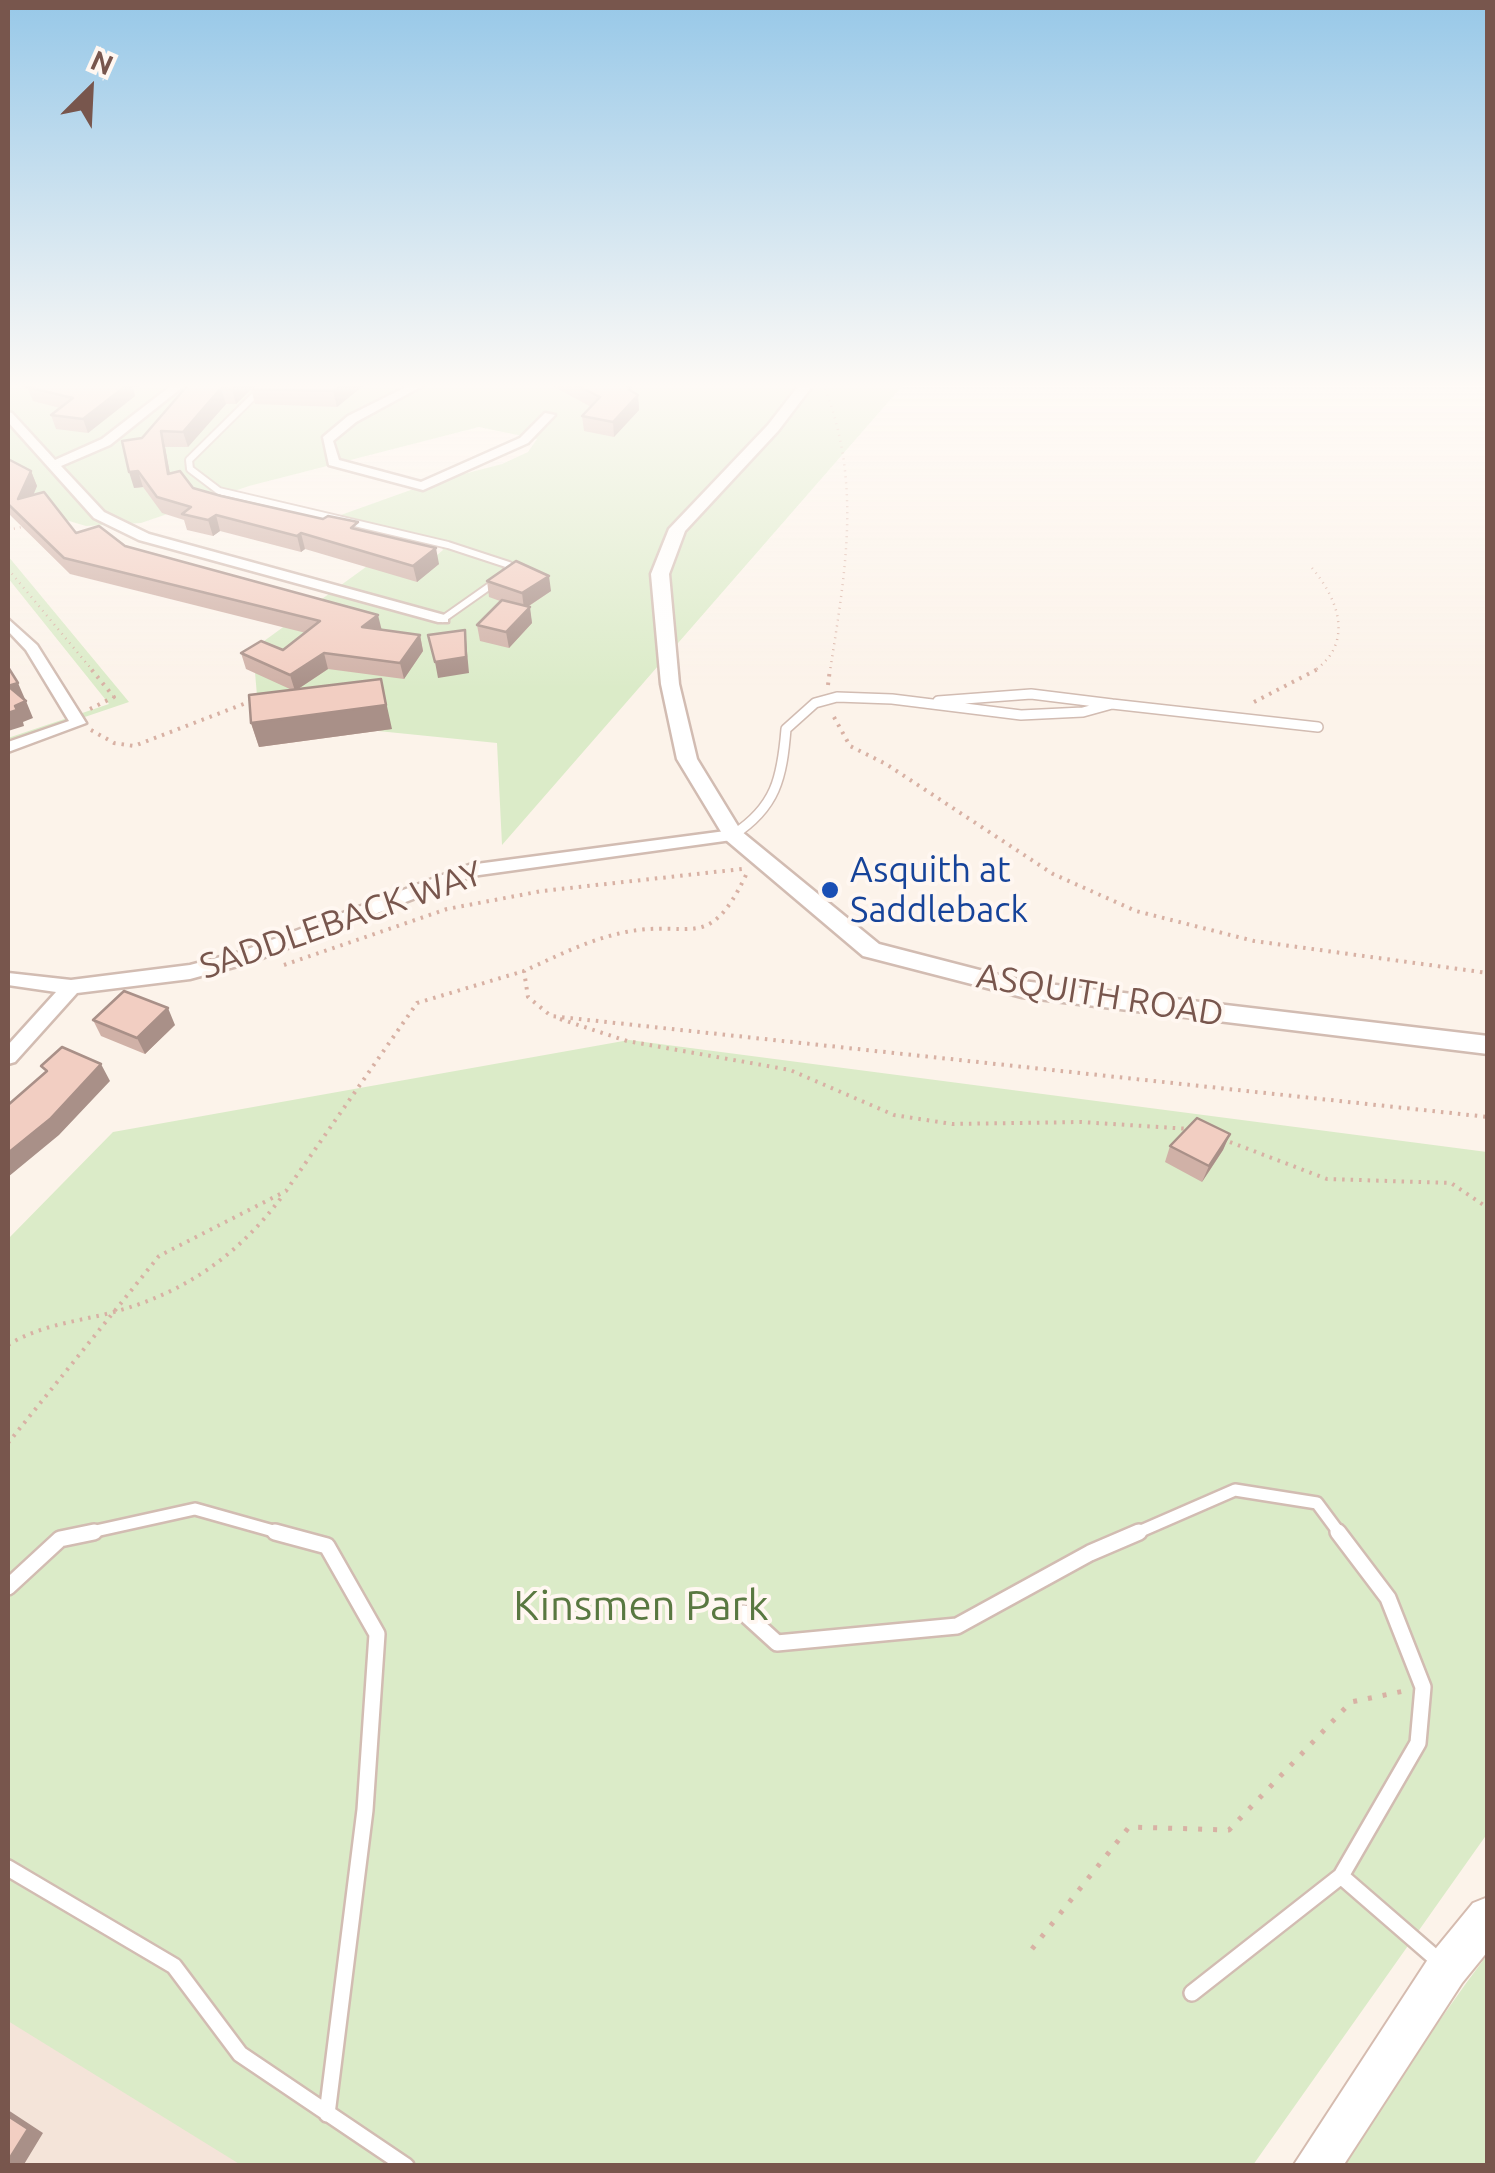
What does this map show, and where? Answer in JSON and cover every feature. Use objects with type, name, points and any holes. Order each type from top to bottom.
[{"type":"main road","points":[[1316,2166],[1447,1968],[1488,1918]]},
{"type":"street","points":[[75,486],[99,515],[144,537],[444,618]]},
{"type":"street","name":"ASQUITH ROAD","points":[[718,486],[678,529],[660,574],[670,684],[687,759],[733,835],[870,950],[1022,989],[1488,1046]]},
{"type":"street","points":[[8,622],[32,648],[76,718],[8,747]]},
{"type":"street","name":"SADDLEBACK WAY","points":[[8,980],[72,987],[190,972],[246,957],[469,870],[733,835]]},
{"type":"street","points":[[8,1058],[72,987]]},
{"type":"lane","points":[[214,486],[448,545],[509,565],[504,576],[444,618]]},
{"type":"lane","points":[[733,835],[759,820],[775,800],[782,782],[786,729],[816,702],[825,700],[938,701],[1031,694],[1318,728]]},
{"type":"lane","points":[[938,701],[994,713],[1082,716],[1112,704]]},
{"type":"lane","points":[[744,1613],[776,1643],[958,1626],[1090,1553],[1235,1490],[1317,1504],[1388,1598],[1423,1687],[1418,1743],[1341,1876],[1192,1994]]},
{"type":"lane","points":[[8,1586],[60,1538],[195,1510],[327,1546],[377,1634],[365,1810],[327,2114]]},
{"type":"lane","points":[[8,1868],[174,1966],[240,2054],[406,2166]]},
{"type":"lane","points":[[1341,1876],[1447,1968]]},
{"type":"path","points":[[844,486],[846,550],[825,700],[850,746],[886,764],[1053,874],[1136,911],[1254,941],[1488,973]]},
{"type":"path","points":[[8,530],[23,527]]},
{"type":"path","points":[[8,568],[114,697],[76,718],[114,743],[134,746],[258,698]]},
{"type":"path","points":[[1228,718],[1327,662],[1338,643],[1342,625],[1330,586],[1312,568]]},
{"type":"path","points":[[8,1345],[25,1332],[114,1312],[228,1262],[286,1191],[417,1003],[524,972],[576,947],[628,932],[689,932],[728,912],[749,868],[542,891],[447,909],[283,965],[246,957]]},
{"type":"path","points":[[524,972],[528,996],[551,1016],[627,1041],[790,1070],[894,1115],[952,1124],[1080,1122],[1198,1130]]},
{"type":"path","points":[[551,1016],[1488,1117]]},
{"type":"path","points":[[1217,1137],[1327,1180],[1452,1183],[1488,1208]]},
{"type":"path","points":[[8,1444],[159,1256],[286,1191]]},
{"type":"path","points":[[1032,1950],[1129,1826],[1229,1830],[1352,1702],[1423,1687]]},
{"type":"shaded area","points":[[8,1981],[283,2165],[8,2165]]},
{"type":"green space","points":[[27,486],[248,486],[141,523],[86,526],[59,518]]},
{"type":"green space","points":[[421,486],[815,486],[502,845],[497,743],[259,719],[253,649],[370,564],[436,556],[443,550],[435,538],[372,523],[324,521]]},
{"type":"green space","points":[[8,556],[129,702],[8,743],[8,738],[109,704],[8,578]]},
{"type":"green space","name":"Kinsmen Park","points":[[629,1040],[1487,1152],[1487,1834],[1253,2165],[241,2165],[8,2021],[8,1239],[113,1132]]},
{"type":"green space","points":[[1487,1955],[1487,2165],[1336,2166],[1467,1982]]},
{"type":"building","points":[[8,486],[24,486],[18,499],[44,492],[76,533],[99,526],[125,546],[378,615],[362,627],[420,635],[400,663],[324,653],[290,675],[241,653],[261,641],[283,650],[320,621],[64,558],[8,504]]},
{"type":"building","points":[[149,486],[192,486],[323,519],[328,516],[358,522],[351,528],[436,548],[413,566],[301,533],[297,536],[216,515],[208,520],[182,514],[191,507],[157,497]]},
{"type":"building","points":[[516,561],[549,576],[522,593],[487,581]]},
{"type":"building","points":[[502,600],[530,607],[506,632],[477,625]]},
{"type":"building","points":[[465,630],[466,657],[435,662],[428,635]]},
{"type":"building","points":[[8,667],[18,683],[8,686]]},
{"type":"building","points":[[381,679],[386,705],[251,723],[249,695]]},
{"type":"building","points":[[8,686],[26,701],[8,713]]},
{"type":"building","points":[[124,991],[168,1008],[137,1038],[93,1020]]},
{"type":"building","points":[[62,1047],[101,1064],[50,1119],[8,1153],[8,1105],[47,1071],[41,1066]]},
{"type":"building","points":[[1197,1118],[1230,1134],[1209,1166],[1170,1146]]},
{"type":"building","points":[[8,2116],[28,2129],[8,2161]]},
{"type":"place","name":"Asquith at Saddleback","points":[[830,890]]}]
